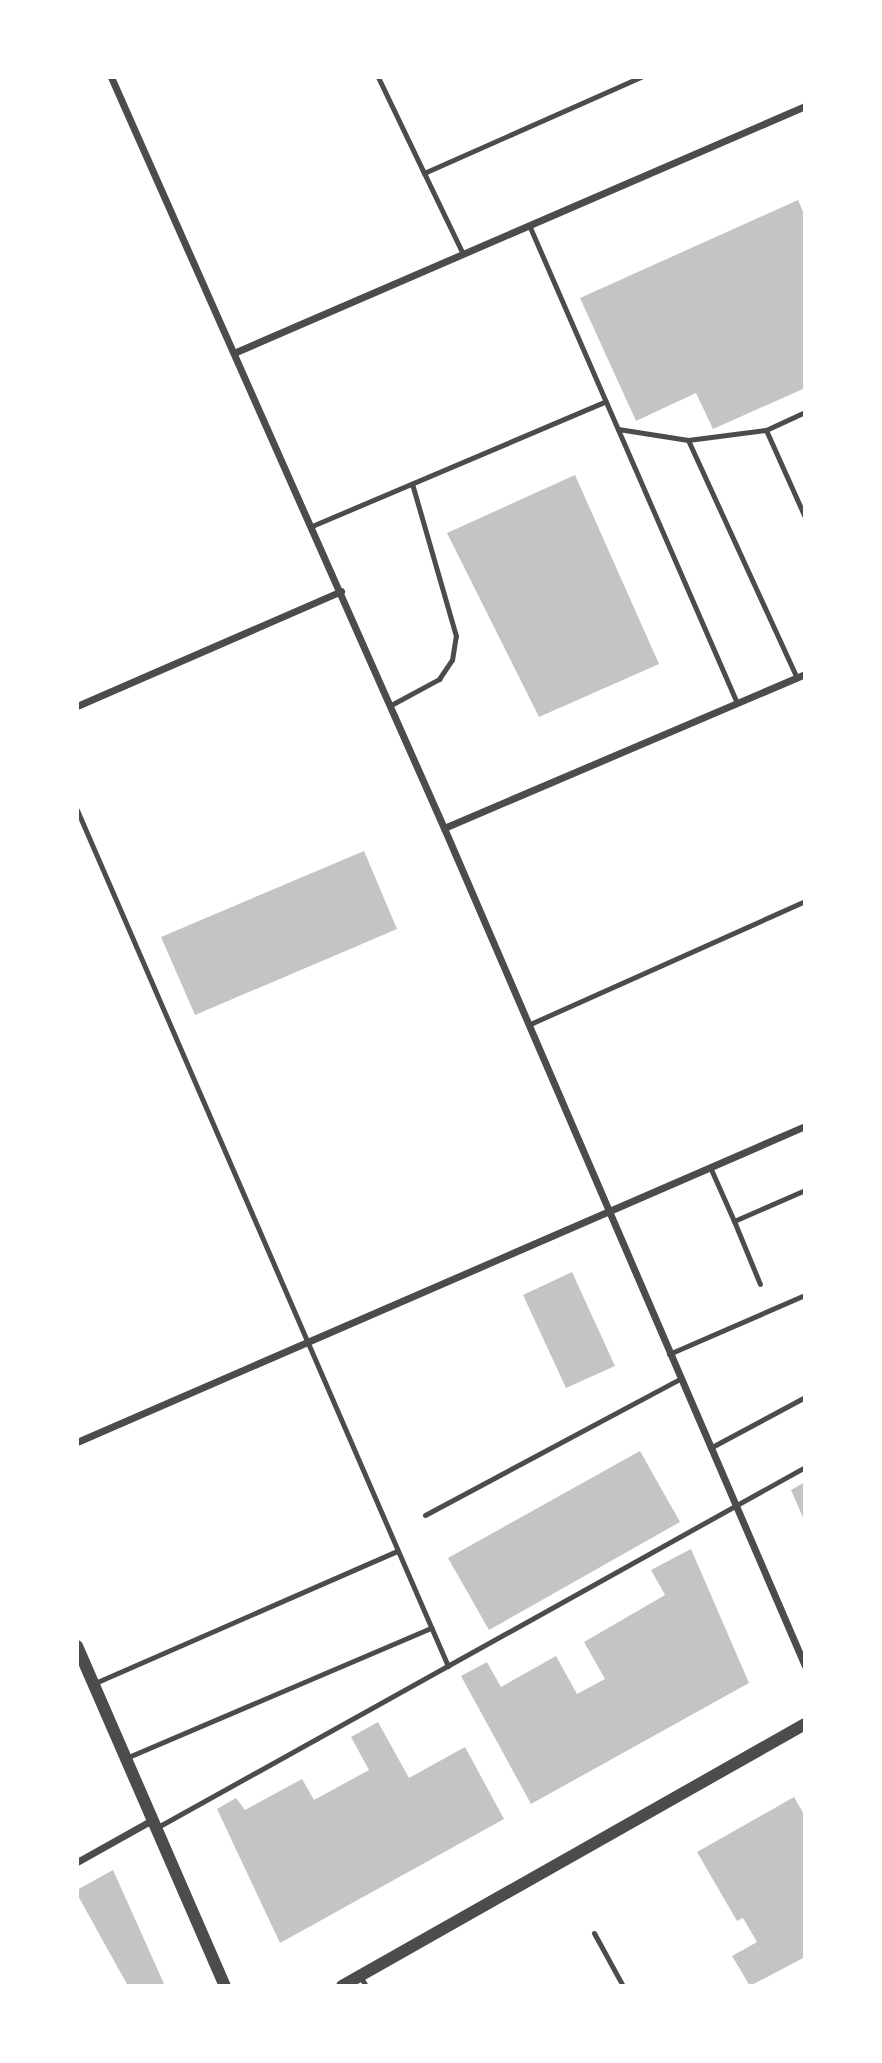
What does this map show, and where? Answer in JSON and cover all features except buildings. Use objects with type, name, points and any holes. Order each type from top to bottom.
[{"type":"street","points":[[111,77],[236,352],[391,705],[607,1213],[805,1666]]},
{"type":"street","points":[[236,352],[805,106]]},
{"type":"street","points":[[77,706],[341,591]]},
{"type":"street","points":[[444,828],[801,676]]},
{"type":"street","points":[[77,1442],[805,1126]]},
{"type":"street","points":[[77,1646],[225,1986]]},
{"type":"street","points":[[342,1986],[363,1981],[805,1724]]},
{"type":"street","points":[[77,1862],[154,1824]]},
{"type":"lane","points":[[378,77],[463,254]]},
{"type":"lane","points":[[424,173],[640,77]]},
{"type":"lane","points":[[530,225],[737,703]]},
{"type":"lane","points":[[312,526],[606,401]]},
{"type":"lane","points":[[618,429],[688,440],[766,430],[805,412]]},
{"type":"lane","points":[[766,430],[805,517]]},
{"type":"lane","points":[[688,440],[801,676]]},
{"type":"lane","points":[[391,705],[439,679],[452,660],[456,636],[412,484]]},
{"type":"lane","points":[[77,810],[448,1666]]},
{"type":"lane","points":[[528,1025],[805,901]]},
{"type":"lane","points":[[710,1167],[760,1284]]},
{"type":"lane","points":[[734,1221],[805,1190]]},
{"type":"lane","points":[[669,1354],[805,1295]]},
{"type":"lane","points":[[425,1515],[680,1379]]},
{"type":"lane","points":[[710,1448],[805,1396]]},
{"type":"lane","points":[[154,1824],[448,1666],[805,1467]]},
{"type":"lane","points":[[93,1683],[397,1552]]},
{"type":"lane","points":[[125,1758],[431,1628]]},
{"type":"lane","points":[[594,1933],[623,1986]]}]
